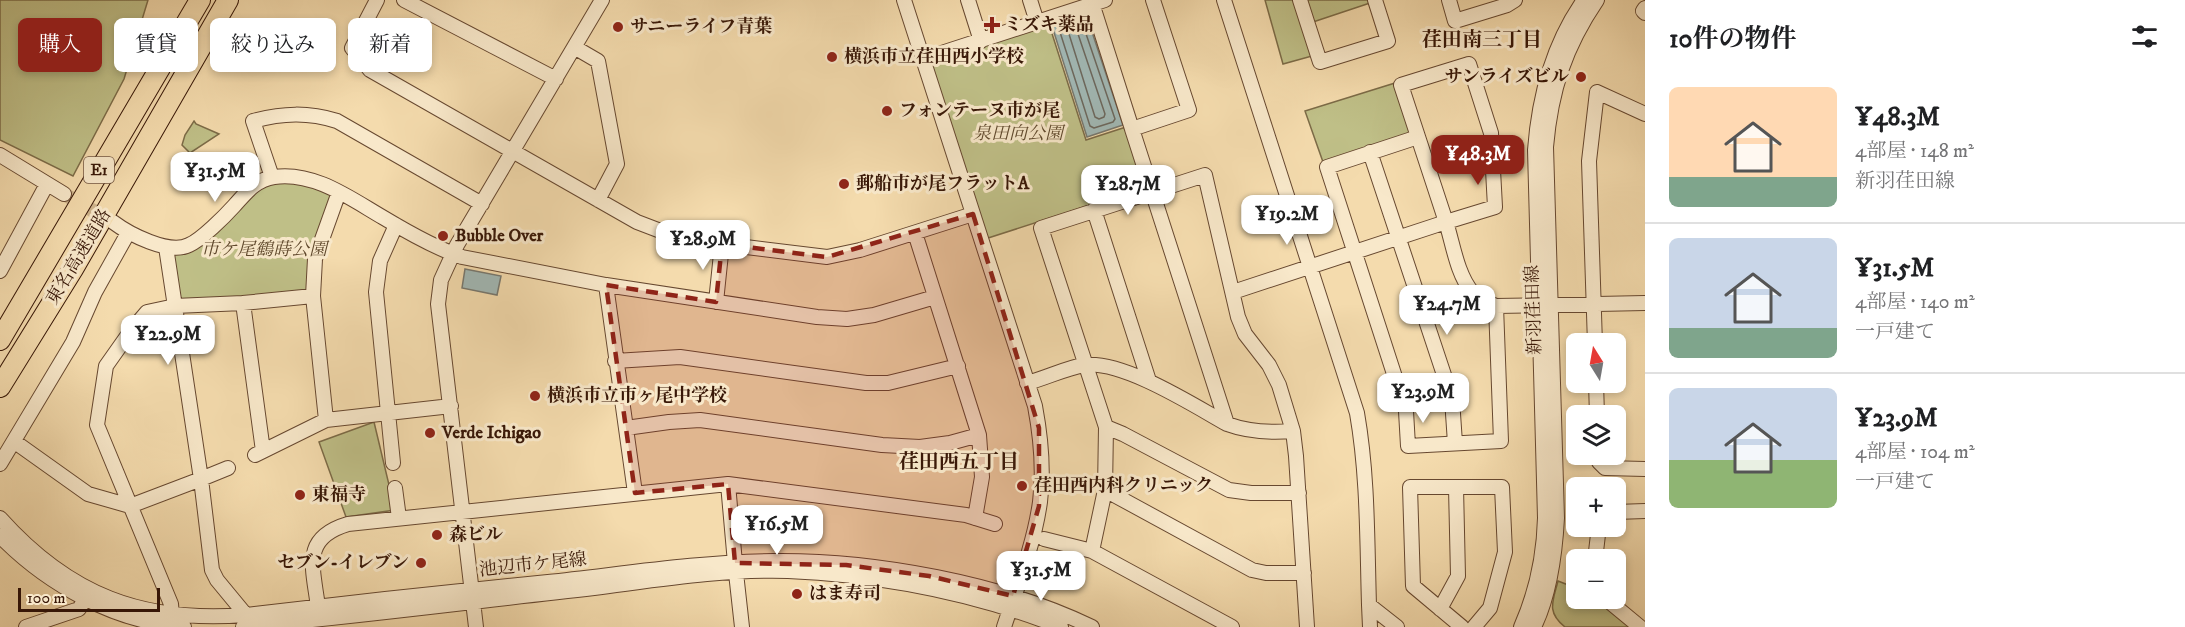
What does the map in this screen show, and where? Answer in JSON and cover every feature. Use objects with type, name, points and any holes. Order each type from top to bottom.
[{"type":"highway","name":"東名高速道路","points":[[0,340],[200,0]]},
{"type":"highway","name":"東名高速道路","points":[[0,387],[73,269],[228,0]]},
{"type":"highway","points":[[0,316],[119,135]]},
{"type":"highway","points":[[0,404],[31,352],[73,269]]},
{"type":"street","points":[[377,0],[352,48],[370,70],[637,222],[671,235],[827,257],[860,250],[973,214]]},
{"type":"street","points":[[404,0],[556,79]]},
{"type":"street","points":[[476,627],[438,304],[441,280],[453,254],[602,0]]},
{"type":"street","points":[[904,0],[1027,383],[1039,428],[1041,489],[1032,536],[1004,627]]},
{"type":"street","points":[[968,0],[981,41]]},
{"type":"street","points":[[1030,0],[1037,22]]},
{"type":"street","points":[[1132,129],[1189,110],[1153,0]]},
{"type":"street","points":[[1224,0],[1357,412],[1363,445],[1366,483],[1370,627]]},
{"type":"street","points":[[1300,0],[1320,62],[1388,41],[1375,0]]},
{"type":"street","points":[[1449,0],[1455,21],[1507,5],[1515,0]]},
{"type":"street","name":"新羽荏田線","points":[[1521,627],[1537,621],[1552,568],[1557,518],[1534,150],[1537,124],[1551,63],[1561,39],[1584,0]]},
{"type":"street","name":"新羽荏田線","points":[[1545,306],[1547,130],[1556,84],[1565,57],[1576,33],[1597,0]]},
{"type":"street","points":[[923,59],[1096,1],[1132,129],[1227,424]]},
{"type":"street","points":[[574,47],[598,61],[617,164],[598,200]]},
{"type":"street","points":[[1233,292],[1354,251],[1446,222],[1495,207],[1491,133],[1469,64],[1401,85],[1446,222],[1464,280],[1481,300],[1496,306],[1645,303]]},
{"type":"street","points":[[1595,333],[1589,161],[1597,92],[1645,114]]},
{"type":"street","points":[[272,177],[254,121],[276,115],[298,113],[318,115],[337,121],[482,204]]},
{"type":"street","points":[[1418,137],[1327,167],[1406,411],[1408,446],[1501,441],[1496,306]]},
{"type":"street","points":[[1370,152],[1452,399],[1455,443]]},
{"type":"street","points":[[0,155],[64,194]]},
{"type":"street","points":[[1092,551],[1105,490],[1106,427],[1041,228],[1205,175],[1245,334],[1269,365],[1279,386],[1293,431],[1307,627]]},
{"type":"street","points":[[113,222],[128,233],[166,247],[188,246],[219,221],[257,183],[272,177],[306,179],[339,192],[453,254],[606,285],[847,319],[874,315],[935,297]]},
{"type":"street","points":[[1,269],[47,184]]},
{"type":"street","points":[[326,420],[313,296],[315,259],[339,192]]},
{"type":"street","points":[[1094,210],[1149,381]]},
{"type":"street","points":[[393,463],[376,292],[380,261],[396,225]]},
{"type":"street","points":[[0,464],[73,342],[95,292],[128,233]]},
{"type":"street","points":[[915,233],[979,435],[982,477],[975,518]]},
{"type":"street","points":[[716,302],[722,244]]},
{"type":"street","points":[[166,247],[201,479],[212,570],[250,624]]},
{"type":"street","points":[[606,285],[635,493]]},
{"type":"street","points":[[175,624],[171,604],[97,424],[106,366],[147,312],[175,306],[243,303],[313,296]]},
{"type":"street","points":[[243,303],[259,453],[326,420],[451,406]]},
{"type":"street","points":[[615,361],[680,357],[877,383],[888,383],[958,366]]},
{"type":"street","points":[[1027,383],[1086,365],[1111,368],[1149,381],[1240,429],[1258,432],[1293,431]]},
{"type":"street","points":[[626,428],[700,420],[882,445],[921,447],[950,443],[979,435]]},
{"type":"street","points":[[1106,427],[1229,490],[1251,493],[1299,493]]},
{"type":"street","points":[[15,442],[88,494],[130,506],[228,468]]},
{"type":"street","points":[[1602,465],[1605,468],[1645,469]]},
{"type":"street","points":[[728,484],[742,627]]},
{"type":"street","points":[[318,607],[313,559],[315,546],[323,534],[348,524],[728,484],[966,515],[995,524]]},
{"type":"street","points":[[1462,627],[1413,586],[1410,487],[1502,487],[1505,552],[1490,608],[1474,627]]},
{"type":"street","points":[[1440,609],[1458,576],[1456,487]]},
{"type":"street","points":[[395,488],[399,518]]},
{"type":"street","points":[[1105,490],[1252,570],[1266,573],[1304,573]]},
{"type":"street","points":[[1626,512],[1645,511]]},
{"type":"street","name":"池辺市ケ尾線","points":[[0,518],[29,549],[63,575],[122,603],[175,624]]},
{"type":"street","name":"池辺市ケ尾線","points":[[0,536],[43,574],[85,599],[113,611],[175,624],[208,616],[250,624],[473,596],[735,568],[776,561],[846,565],[929,576],[1092,627]]},
{"type":"street","points":[[1044,539],[1092,551],[1232,627]]},
{"type":"street","name":"池辺市ケ尾線","points":[[250,624],[318,607],[473,596]]},
{"type":"street","points":[[26,627],[79,609],[85,599]]},
{"type":"street","name":"池辺市ケ尾線","points":[[1011,602],[1061,627]]},
{"type":"street","points":[[1370,605],[1397,627]]},
{"type":"street","points":[[1618,609],[1640,627]]},
{"type":"highlighted area","points":[[973,214],[1039,428],[1039,506],[1013,596],[929,576],[846,565],[735,563],[728,484],[635,493],[606,285],[716,302],[722,244],[827,257]]},
{"type":"green space","points":[[0,0],[148,0],[143,18],[114,18],[114,72],[126,72],[73,176],[0,140]]},
{"type":"green space","points":[[1265,0],[1294,0],[1312,56],[1283,64]]},
{"type":"green space","points":[[1303,0],[1369,0],[1370,3],[1310,23]]},
{"type":"green space","name":"泉田向公園","points":[[1048,21],[1086,140],[1126,127],[1146,187],[985,239],[928,62]]},
{"type":"green space","points":[[1395,83],[1411,134],[1323,162],[1305,111]]},
{"type":"green space","points":[[194,121],[219,134],[190,153],[182,145]]},
{"type":"green space","name":"市ケ尾鶴蒔公園","points":[[272,177],[339,192],[315,259],[313,296],[175,306],[166,247],[188,246]]},
{"type":"green space","points":[[374,422],[395,510],[346,517],[319,442]]},
{"type":"green space","points":[[1558,581],[1566,584],[1566,609],[1610,609],[1633,627],[1565,627],[1555,616],[1553,600]]},
{"type":"water","points":[[1085,11],[1123,125],[1087,137],[1051,23]]},
{"type":"water","points":[[465,269],[501,276],[497,295],[462,288]]},
{"type":"tunnel","points":[[64,194],[111,221]]},
{"type":"place","name":"ミズキ薬品","points":[[992,25]]},
{"type":"place","name":"サニーライフ青葉","points":[[618,27]]},
{"type":"place","name":"横浜市立荏田西小学校","points":[[832,57]]},
{"type":"place","name":"サンライズビル","points":[[1581,77]]},
{"type":"place","name":"フォンテーヌ市が尾","points":[[887,111]]},
{"type":"place","name":"郵船市が尾フラットA","points":[[844,184]]},
{"type":"place","name":"Bubble Over","points":[[443,236]]},
{"type":"place","name":"横浜市立市ヶ尾中学校","points":[[535,396]]},
{"type":"place","name":"Verde Ichigao","points":[[430,433]]},
{"type":"place","name":"荏田西内科クリニック","points":[[1022,486]]},
{"type":"place","name":"東福寺","points":[[300,495]]},
{"type":"place","name":"森ビル","points":[[437,535]]},
{"type":"place","name":"セブン-イレブン","points":[[421,563]]},
{"type":"place","name":"はま寿司","points":[[797,594]]},
{"type":"district","name":"荏田南三丁目","points":[[1482,40]]},
{"type":"district","name":"荏田西五丁目","points":[[959,462]]}]
